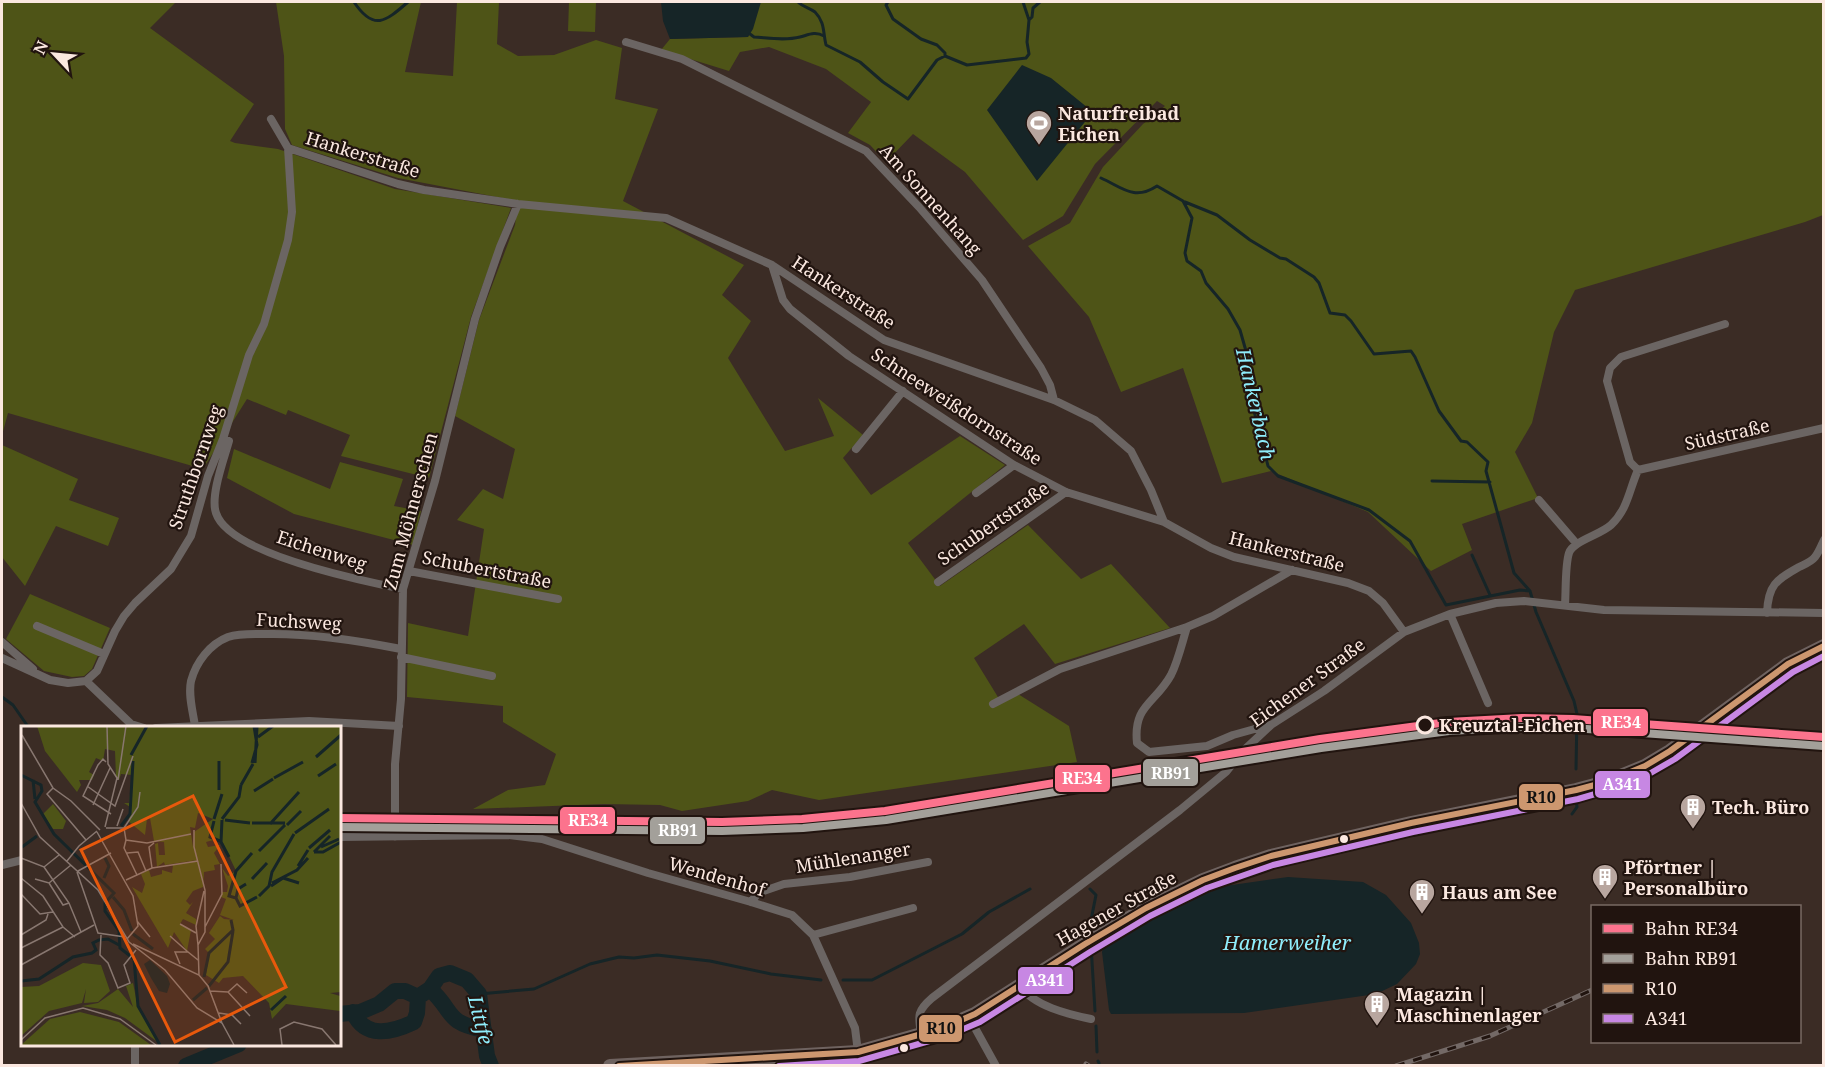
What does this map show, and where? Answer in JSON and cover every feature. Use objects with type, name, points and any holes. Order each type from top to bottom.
[{"type":"main road","name":"Hagener Straße","points":[[610,1065],[832,1060],[921,1034],[969,1017],[1091,940],[1166,897],[1203,880],[1249,863],[1411,823],[1576,790],[1606,782],[1645,766],[1670,751],[1788,663],[1824,646]]},
{"type":"street","name":"Am Sonnenhang","points":[[626,42],[682,59],[866,151],[919,207],[982,280],[1041,368],[1050,385],[1054,400]]},
{"type":"street","name":"Hankerstraße","points":[[271,119],[288,148],[398,184],[518,204],[666,218],[772,265],[884,340],[1054,400],[1095,420],[1131,451],[1164,522],[1211,548],[1234,557],[1369,591],[1383,603],[1404,632]]},
{"type":"street","name":"Struthbornweg","points":[[86,681],[97,671],[124,616],[171,569],[191,536],[208,476],[223,439],[249,355],[264,324],[288,240],[292,212],[288,148]]},
{"type":"street","name":"Zum Möhnerschen","points":[[395,837],[395,764],[401,699],[403,589],[435,482],[475,319],[518,204]]},
{"type":"street","name":"Schneeweißdornstraße","points":[[772,265],[783,300],[790,309],[849,356],[1014,465],[1066,492],[1164,522]]},
{"type":"street","points":[[1565,605],[1569,552],[1576,543],[1595,536],[1610,526],[1620,515],[1629,499],[1638,470],[1630,462],[1607,381],[1610,368],[1621,357],[1725,324]]},
{"type":"street","points":[[856,449],[903,391]]},
{"type":"street","name":"Südstraße","points":[[1638,470],[1824,428]]},
{"type":"street","name":"Eichenweg","points":[[223,439],[229,441],[214,500],[215,511],[223,525],[245,540],[283,559],[346,578],[403,589]]},
{"type":"street","points":[[976,493],[1014,465]]},
{"type":"street","name":"Schubertstraße","points":[[938,582],[1066,492]]},
{"type":"street","points":[[1539,500],[1576,543]]},
{"type":"street","points":[[1767,613],[1768,598],[1772,587],[1780,578],[1811,561],[1817,555],[1824,540]]},
{"type":"street","points":[[993,704],[1060,669],[1188,627],[1214,616],[1292,570]]},
{"type":"street","name":"Schubertstraße","points":[[409,571],[558,600]]},
{"type":"street","name":"Eichener Straße","points":[[921,1034],[920,1011],[932,998],[1180,810],[1226,772],[1242,752],[1271,725],[1324,692],[1404,632],[1450,614],[1496,603],[1524,601],[1604,610],[1823,613]]},
{"type":"street","points":[[1450,614],[1488,703]]},
{"type":"street","points":[[37,626],[104,654]]},
{"type":"street","points":[[1188,627],[1170,677],[1143,709],[1135,727],[1137,743],[1149,752],[1207,746],[1233,735],[1271,725]]},
{"type":"street","name":"Fuchsweg","points":[[195,726],[191,682],[195,671],[204,654],[212,646],[229,637],[295,634],[401,653],[492,676]]},
{"type":"street","points":[[2,642],[41,676]]},
{"type":"street","points":[[2,658],[50,680],[68,683],[86,681],[124,718],[138,726]]},
{"type":"street","points":[[195,726],[309,721],[399,726]]},
{"type":"street","name":"Wendenhof","points":[[340,837],[509,835],[542,839],[792,915],[813,935],[855,1028],[858,1052]]},
{"type":"street","points":[[2,865],[21,860]]},
{"type":"street","name":"Mühlenanger","points":[[752,902],[758,893],[784,884],[850,877],[928,862]]},
{"type":"street","points":[[813,935],[913,908]]},
{"type":"street","points":[[1020,986],[1027,996],[1070,1014],[1091,1019]]},
{"type":"street","points":[[969,1017],[996,1065]]},
{"type":"street","points":[[135,1046],[135,1065]]},
{"type":"green space","points":[[2,2],[176,2],[150,28],[254,104],[230,141],[278,149],[395,189],[511,208],[471,317],[429,478],[341,456],[350,435],[288,410],[286,415],[247,399],[203,469],[8,413],[2,435]]},
{"type":"green space","points":[[276,2],[421,2],[405,72],[453,76],[457,2],[499,2],[497,44],[518,56],[554,55],[596,40],[622,48],[615,99],[658,109],[623,201],[744,265],[722,295],[751,321],[728,358],[785,451],[834,436],[818,398],[863,435],[843,458],[871,495],[960,436],[1005,465],[908,543],[940,586],[1028,525],[1081,579],[1111,564],[1170,628],[1055,664],[1024,624],[974,658],[1001,702],[1018,694],[1069,726],[1077,762],[819,800],[772,790],[748,801],[682,811],[660,805],[604,804],[473,809],[508,790],[545,785],[556,754],[503,722],[503,706],[407,697],[408,623],[468,636],[484,529],[457,520],[483,489],[503,499],[515,449],[455,416],[479,320],[515,225],[518,201],[398,178],[292,145],[285,129],[284,56]]},
{"type":"green space","points":[[569,2],[596,2],[595,32],[568,31]]},
{"type":"green space","points":[[756,2],[1823,2],[1823,215],[1575,290],[1554,332],[1532,423],[1515,452],[1538,498],[1462,524],[1472,550],[1431,571],[1368,512],[1271,471],[1222,483],[1183,368],[1121,392],[1089,317],[1028,246],[1070,223],[1103,167],[1143,124],[1165,106],[1157,101],[1095,164],[1063,216],[1023,240],[965,172],[913,134],[886,162],[870,145],[848,133],[871,102],[826,69],[769,47],[740,52],[729,71],[661,50],[670,39],[748,37]]},
{"type":"green space","points":[[2,445],[78,479],[69,500],[119,518],[108,546],[56,526],[25,586],[2,557]]},
{"type":"green space","points":[[234,449],[330,489],[340,462],[403,479],[394,506],[421,511],[413,545],[294,514],[227,478]]},
{"type":"green space","points":[[30,594],[110,628],[92,669],[84,676],[72,677],[44,671],[6,639]]},
{"type":"water","points":[[661,2],[761,2],[753,29],[748,37],[670,39],[663,21]]},
{"type":"water","name":"Naturfreibad Eichen","points":[[1022,65],[1051,78],[1093,112],[1037,181],[987,110]]},
{"type":"water","name":"Hamerweiher","points":[[1288,877],[1363,882],[1386,895],[1411,923],[1419,943],[1420,954],[1416,964],[1397,984],[1376,994],[1244,1013],[1111,1014],[1102,952],[1104,945],[1167,909],[1225,886]]},
{"type":"waterway","points":[[354,2],[361,11],[374,20],[387,18],[408,2]]},
{"type":"waterway","name":"Hankerbach","points":[[798,2],[818,16],[826,45],[860,62],[908,99],[937,60],[945,56],[967,65],[1026,58],[1029,54],[1027,42],[1029,20],[1023,2]]},
{"type":"waterway","points":[[888,2],[886,5],[893,19],[921,39],[937,45],[945,56]]},
{"type":"waterway","points":[[1029,20],[1032,17],[1033,8],[1040,2]]},
{"type":"waterway","points":[[750,34],[754,37],[777,39],[815,34],[824,36]]},
{"type":"waterway","name":"Hankerbach","points":[[1101,178],[1135,193],[1157,186],[1183,201],[1192,218],[1185,253],[1187,261],[1201,271],[1206,283],[1228,309],[1240,330],[1246,351],[1254,411],[1268,466],[1278,476],[1369,510],[1410,541],[1446,605],[1520,590],[1530,591],[1536,612],[1574,701],[1577,714],[1576,769]]},
{"type":"waterway","points":[[1185,202],[1217,215],[1250,240],[1314,277],[1319,283],[1330,313],[1345,315],[1374,354],[1411,351],[1439,411],[1461,441],[1467,442],[1488,462],[1486,471],[1514,573],[1530,591]]},
{"type":"waterway","points":[[1432,481],[1490,482]]},
{"type":"waterway","points":[[1472,555],[1490,595]]},
{"type":"waterway","points":[[2,697],[13,705],[28,726]]},
{"type":"waterway","name":"Hankerbach","points":[[1572,814],[1577,807],[1576,801]]},
{"type":"waterway","points":[[843,980],[872,980],[962,934],[989,912],[1030,889]]},
{"type":"waterway","points":[[1090,889],[1096,895],[1090,935]]},
{"type":"waterway","points":[[1091,945],[1095,1011]]},
{"type":"waterway","points":[[479,994],[534,989],[590,964],[619,957],[657,955],[710,961],[771,974],[821,980]]},
{"type":"waterway","name":"Littfe","points":[[340,1014],[360,1012],[379,1004],[395,991],[405,991],[418,997],[430,989],[439,976],[450,973],[467,980],[479,994],[487,1056],[491,1066]]},
{"type":"waterway","points":[[430,989],[456,1020],[484,1030]]},
{"type":"waterway","points":[[353,1012],[364,1026],[372,1030],[388,1031],[414,1022],[418,997]]},
{"type":"waterway","points":[[1096,1026],[1097,1052]]},
{"type":"waterway","name":"Littfe","points":[[186,1066],[234,1046]]},
{"type":"railway","points":[[1396,1066],[1490,1036],[1591,990]]},
{"type":"rail line","name":"RE34","points":[[340,818],[722,822],[802,819],[885,811],[1320,739],[1448,722],[1522,718],[1573,719],[1824,737]]},
{"type":"rail line","name":"RB91","points":[[340,827],[722,831],[803,828],[886,820],[1321,748],[1449,731],[1522,727],[1573,728],[1823,746]]},
{"type":"transit line","name":"R10","points":[[619,1066],[858,1052],[943,1028],[975,1014],[1146,908],[1203,880],[1235,868],[1271,856],[1411,823],[1576,790],[1606,782],[1645,766],[1670,751],[1788,664],[1824,646]]},
{"type":"transit line","name":"A341","points":[[779,1066],[859,1061],[947,1036],[980,1022],[1150,916],[1207,888],[1273,865],[1413,832],[1578,799],[1609,790],[1649,774],[1675,759],[1793,672],[1824,656]]},
{"type":"place","name":"Naturfreibad Eichen","points":[[1039,146]]},
{"type":"place","name":"Kreuztal-Eichen","points":[[1425,725]]},
{"type":"place","name":"Tech. Büro","points":[[1693,830]]},
{"type":"place","name":"Pförtner | Personalbüro","points":[[1605,900]]},
{"type":"place","name":"Haus am See","points":[[1422,915]]},
{"type":"place","name":"Magazin | Maschinenlager","points":[[1377,1027]]}]
